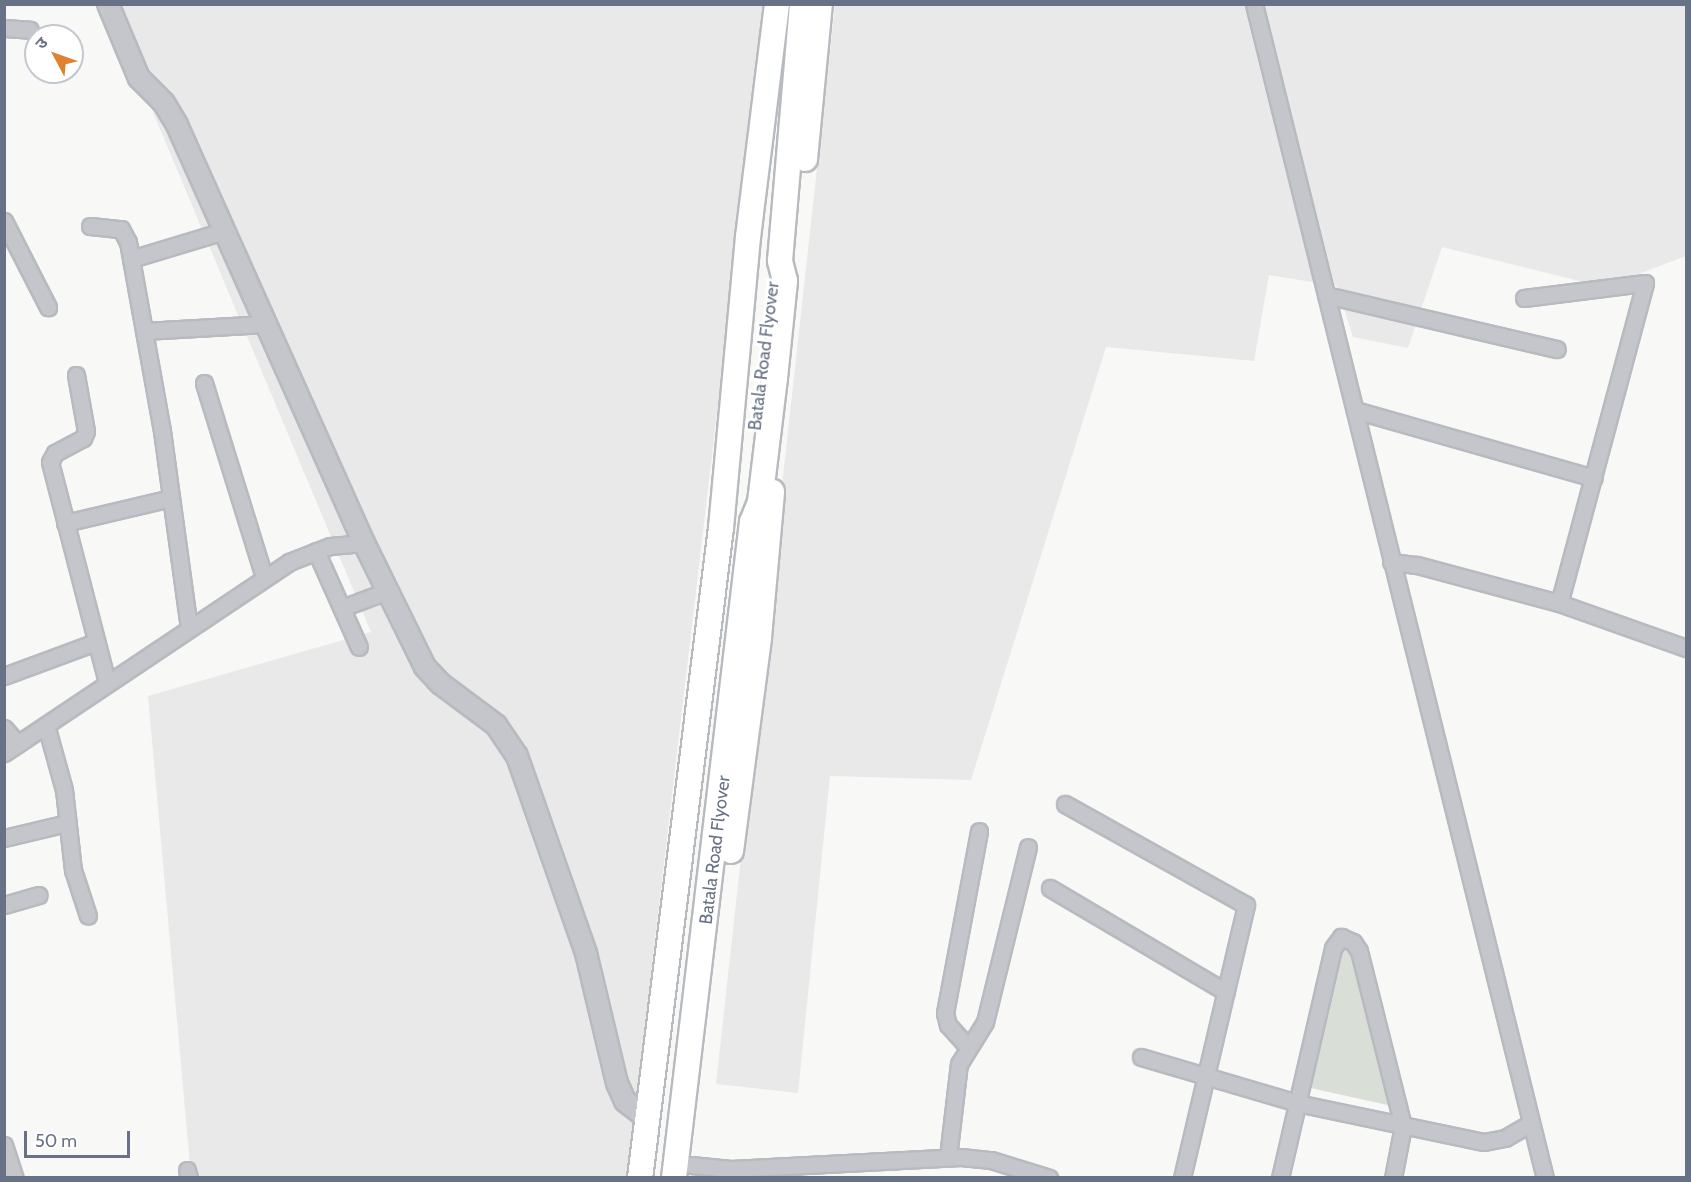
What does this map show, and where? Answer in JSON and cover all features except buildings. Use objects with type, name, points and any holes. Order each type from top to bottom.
[{"type":"main road","points":[[640,1178],[721,528],[748,237],[777,4]]},
{"type":"main road","name":"Batala Road Flyover","points":[[684,1173],[752,522],[747,503],[770,282],[780,261],[802,4]]},
{"type":"main road","points":[[684,1173],[759,638],[820,4]]},
{"type":"street","points":[[108,4],[139,78],[171,113],[364,543],[425,667],[441,684],[496,725],[517,756],[586,953],[622,1096],[647,1118]]},
{"type":"street","points":[[1254,4],[1529,1124],[1545,1178]]},
{"type":"street","points":[[4,28],[24,30]]},
{"type":"street","points":[[4,221],[48,307]]},
{"type":"street","points":[[90,226],[121,229],[131,259],[171,498],[189,627]]},
{"type":"street","points":[[131,259],[224,231]]},
{"type":"street","points":[[1524,298],[1645,283],[1559,603]]},
{"type":"street","points":[[1326,295],[1557,349]]},
{"type":"street","points":[[144,331],[266,324]]},
{"type":"street","points":[[76,375],[86,431],[83,438],[55,453],[50,462],[107,683]]},
{"type":"street","points":[[204,383],[264,577]]},
{"type":"street","points":[[1355,410],[1594,477]]},
{"type":"street","points":[[65,523],[171,498]]},
{"type":"street","points":[[4,753],[264,577],[316,551],[364,543]]},
{"type":"street","points":[[316,551],[359,647]]},
{"type":"street","points":[[1391,562],[1417,565],[1559,603],[1686,648]]},
{"type":"street","points":[[342,608],[387,591]]},
{"type":"street","points":[[4,676],[96,642]]},
{"type":"street","points":[[46,725],[64,790],[74,870],[88,916]]},
{"type":"street","points":[[4,728],[18,744]]},
{"type":"street","points":[[1065,804],[1246,905],[1182,1178]]},
{"type":"street","points":[[4,838],[67,823]]},
{"type":"street","points":[[968,1047],[948,1025],[945,1013],[979,831]]},
{"type":"street","points":[[948,1157],[959,1064],[985,1022],[1028,847]]},
{"type":"street","points":[[1050,888],[1226,992]]},
{"type":"street","points":[[4,905],[39,895]]},
{"type":"street","points":[[1281,1178],[1333,948],[1337,940],[1345,937],[1359,951],[1403,1126],[1393,1178]]},
{"type":"street","points":[[1141,1057],[1205,1079],[1298,1103],[1484,1142],[1505,1138],[1529,1124]]},
{"type":"street","points":[[4,1145],[15,1178]]},
{"type":"street","points":[[684,1173],[732,1173],[948,1157],[977,1158],[1048,1178]]},
{"type":"shaded area","points":[[108,5],[765,5],[627,1177],[191,1177],[148,696],[371,632]]},
{"type":"shaded area","points":[[835,5],[1686,5],[1686,256],[1604,287],[1442,247],[1408,348],[1353,337],[1337,286],[1269,275],[1254,361],[1106,347],[971,780],[830,776],[798,1093],[716,1084]]},
{"type":"shaded area","points":[[1341,946],[1357,949],[1392,1106],[1306,1087]]}]
